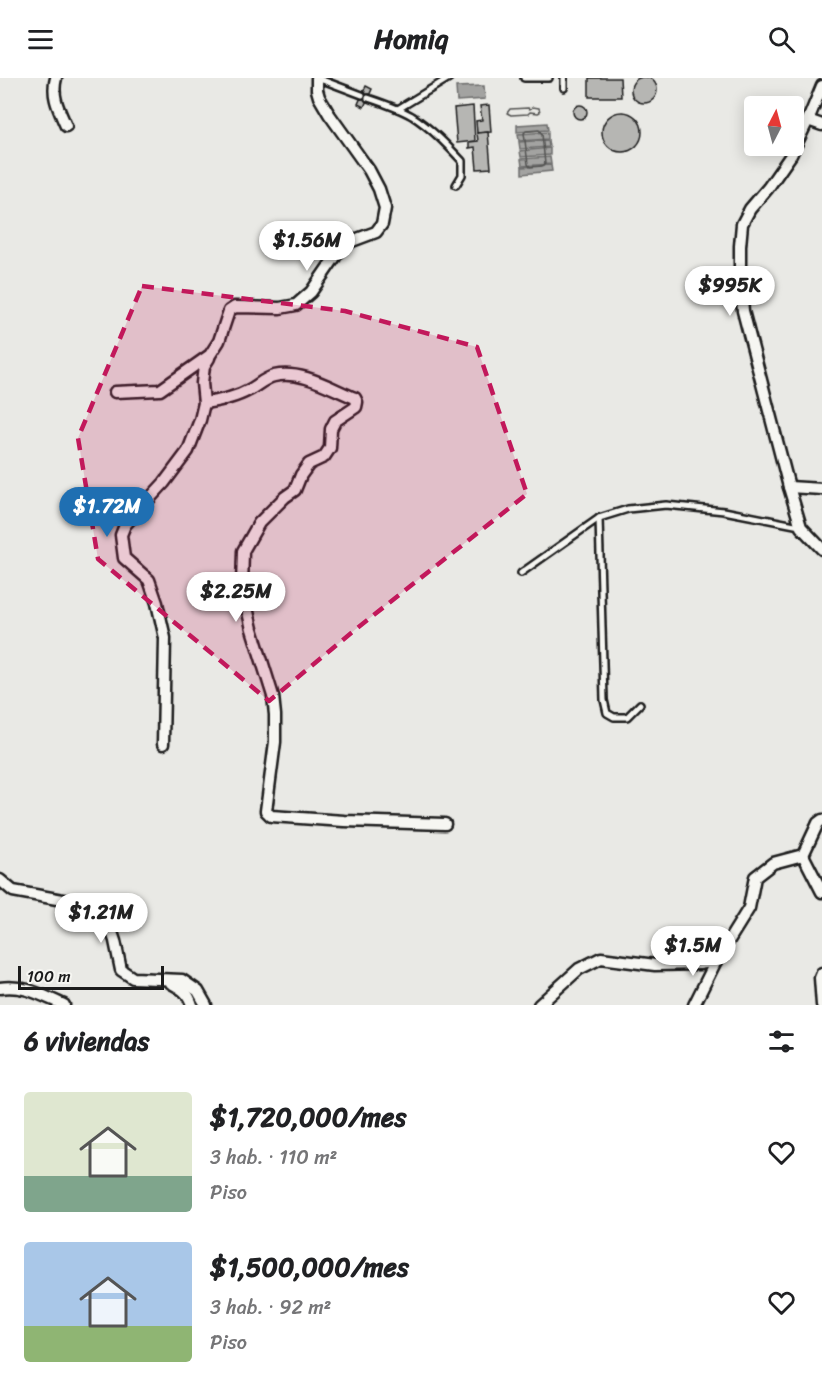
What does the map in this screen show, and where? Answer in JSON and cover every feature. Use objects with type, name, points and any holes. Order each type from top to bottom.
[{"type":"street","points":[[56,78],[55,100],[66,126]]},
{"type":"street","points":[[164,744],[165,638],[149,580],[124,558],[121,535],[125,525],[164,483],[188,452],[204,403],[202,383],[204,366],[219,341],[229,311],[235,307],[280,308],[296,305],[311,292],[342,247],[376,232],[382,224],[385,208],[380,189],[319,97],[317,78]]},
{"type":"street","points":[[822,87],[791,155],[750,209],[742,224],[740,246],[743,311],[789,488],[801,527],[822,549]]},
{"type":"street","points":[[808,120],[822,125]]},
{"type":"street","points":[[115,393],[160,390],[210,355]]},
{"type":"street","points":[[204,403],[247,392],[272,376],[293,376],[315,381],[355,398],[357,402],[356,407],[335,421],[331,429],[330,448],[324,457],[309,464],[301,475],[295,490],[259,523],[243,551],[242,586],[252,629],[273,696],[275,715],[275,742],[266,811],[271,816],[445,824]]},
{"type":"street","points":[[789,488],[822,489]]},
{"type":"street","points":[[694,1005],[716,961],[749,908],[755,877],[773,863],[803,855],[818,823],[822,820]]},
{"type":"street","points":[[803,855],[822,892]]},
{"type":"street","points":[[0,880],[13,891],[90,905],[109,923],[121,970],[133,978],[182,980],[198,991],[206,1005]]},
{"type":"street","points":[[539,1005],[579,969],[600,958],[655,965],[699,964],[716,961]]},
{"type":"street","points":[[822,972],[820,978],[822,1005]]},
{"type":"street","points":[[165,980],[183,989],[192,1005]]},
{"type":"street","points":[[0,988],[16,986],[64,1005]]},
{"type":"lane","points":[[317,78],[413,117],[444,142],[462,161],[462,175],[456,185]]},
{"type":"lane","points":[[398,109],[449,78]]},
{"type":"lane","points":[[524,78],[549,78]]},
{"type":"lane","points":[[564,78],[564,88]]},
{"type":"lane","points":[[521,573],[599,518],[628,509],[666,505],[724,511],[801,527]]},
{"type":"lane","points":[[599,518],[604,700],[607,713],[614,717],[627,717],[640,704]]},
{"type":"highlighted area","points":[[142,286],[345,311],[477,347],[527,494],[269,701],[98,559],[78,438]]},
{"type":"water","points":[[484,86],[485,99],[457,101],[456,87]]},
{"type":"water","points":[[547,123],[548,130],[517,132],[517,125]]},
{"type":"water","points":[[548,132],[548,139],[519,141],[518,134]]},
{"type":"water","points":[[548,140],[549,147],[520,149],[519,142]]},
{"type":"water","points":[[550,148],[550,155],[521,157],[520,151]]},
{"type":"water","points":[[550,157],[551,164],[522,166],[521,159]]},
{"type":"water","points":[[551,165],[552,171],[522,174],[522,167]]},
{"type":"building","points":[[644,77],[653,81],[657,90],[653,99],[644,103],[635,99],[631,90],[635,81]]},
{"type":"building","points":[[589,78],[620,78],[621,97],[589,97]]},
{"type":"building","points":[[366,86],[372,89],[364,107],[358,104]]},
{"type":"building","points":[[489,105],[491,132],[477,133],[476,121],[482,120],[480,106]]},
{"type":"building","points":[[580,105],[585,107],[587,112],[585,117],[580,119],[575,117],[573,112],[575,107]]},
{"type":"building","points":[[473,106],[475,141],[457,143],[454,108]]},
{"type":"building","points":[[622,112],[636,118],[642,132],[636,146],[622,152],[608,146],[602,132],[608,118]]},
{"type":"building","points":[[488,132],[491,168],[477,169],[475,147],[469,148],[469,142],[478,141],[477,133]]}]
